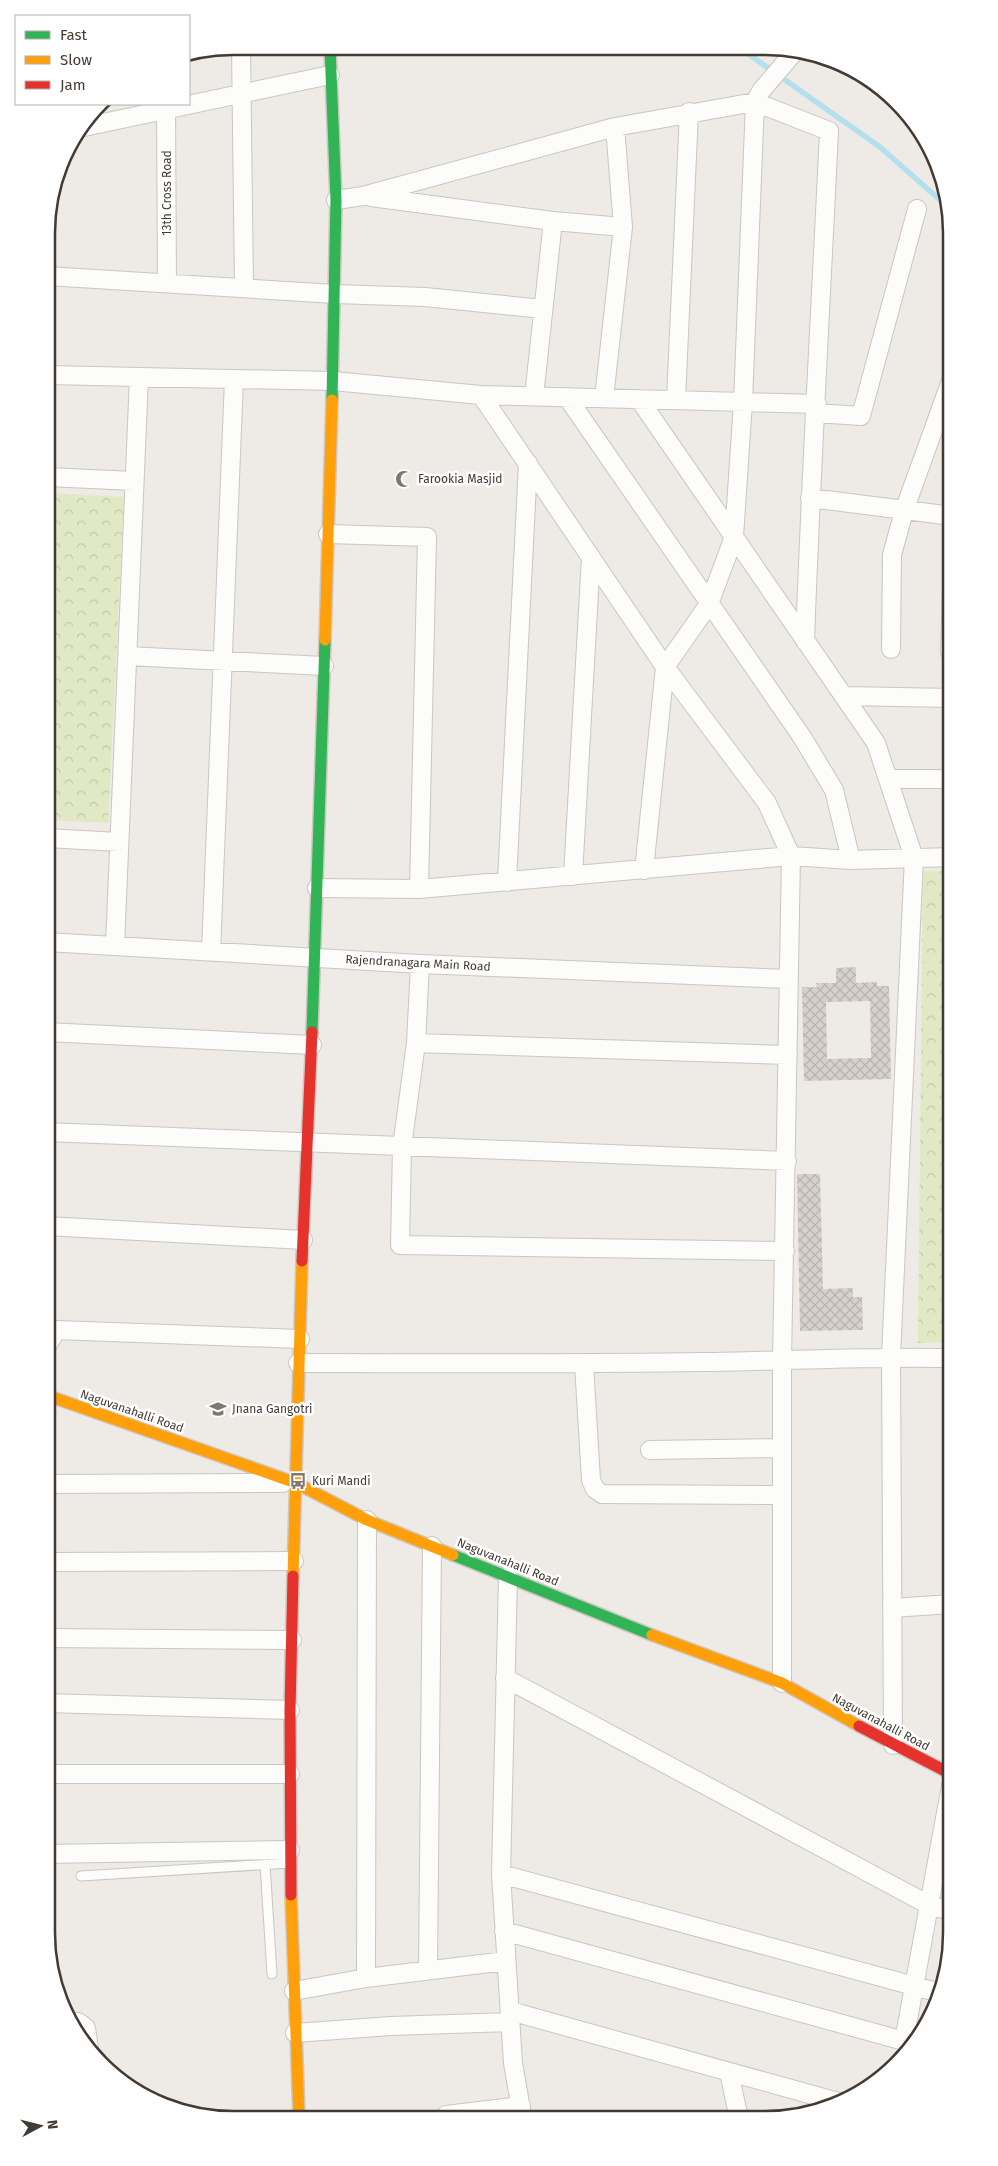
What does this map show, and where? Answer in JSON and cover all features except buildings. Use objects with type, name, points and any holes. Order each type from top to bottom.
[{"type":"street","points":[[241,55],[244,288]]},
{"type":"street","points":[[298,2111],[290,1857],[290,1710],[298,1363],[312,1045],[333,381],[336,200],[330,55]]},
{"type":"street","points":[[644,870],[665,667],[709,604],[734,537],[743,402],[755,102],[769,81],[790,57]]},
{"type":"street","points":[[190,103],[330,75]]},
{"type":"street","points":[[336,200],[363,196],[614,127],[689,112],[755,102],[829,131],[810,498],[805,641]]},
{"type":"street","points":[[94,122],[166,107]]},
{"type":"street","name":"13th Cross Road","points":[[166,107],[167,283]]},
{"type":"street","points":[[676,400],[689,112]]},
{"type":"street","points":[[604,398],[623,227],[614,127]]},
{"type":"street","points":[[363,196],[553,221],[623,227]]},
{"type":"street","points":[[55,375],[333,381],[482,394],[743,402],[816,408],[862,416],[917,208]]},
{"type":"street","points":[[534,396],[553,221]]},
{"type":"street","points":[[55,276],[335,294],[425,297],[543,309]]},
{"type":"street","points":[[115,946],[139,377]]},
{"type":"street","points":[[212,952],[234,379]]},
{"type":"street","points":[[482,394],[665,667],[767,803],[791,856],[782,1361],[782,1683]]},
{"type":"street","points":[[567,397],[802,737],[834,790],[851,860]]},
{"type":"street","points":[[640,399],[876,743],[914,858],[891,1356],[893,1745]]},
{"type":"street","points":[[891,649],[892,555],[904,510],[943,403]]},
{"type":"street","points":[[506,882],[528,463]]},
{"type":"street","points":[[55,477],[134,481]]},
{"type":"street","points":[[810,498],[943,515]]},
{"type":"street","points":[[328,534],[427,537],[419,889]]},
{"type":"street","points":[[573,876],[592,557]]},
{"type":"street","points":[[127,656],[324,666]]},
{"type":"street","points":[[844,696],[943,698]]},
{"type":"street","points":[[888,779],[943,779]]},
{"type":"street","points":[[55,838],[119,842]]},
{"type":"street","points":[[317,888],[419,889],[791,856],[851,860],[943,856]]},
{"type":"street","name":"Rajendranagara Main Road","points":[[55,943],[420,964],[789,979]]},
{"type":"street","points":[[420,964],[416,1043],[402,1147],[400,1245],[785,1251]]},
{"type":"street","points":[[55,1032],[312,1045]]},
{"type":"street","points":[[416,1043],[788,1055]]},
{"type":"street","points":[[55,1132],[787,1161]]},
{"type":"street","points":[[55,1226],[303,1240]]},
{"type":"street","points":[[55,1329],[300,1339]]},
{"type":"street","points":[[298,1363],[584,1364],[782,1361],[891,1356],[943,1358]]},
{"type":"street","points":[[584,1364],[591,1480],[595,1489],[602,1494],[782,1495]]},
{"type":"street","name":"Naguvanahalli Road","points":[[55,1398],[296,1483],[367,1520],[676,1645],[782,1683],[893,1745],[943,1770]]},
{"type":"street","points":[[650,1450],[782,1448]]},
{"type":"street","points":[[55,1484],[296,1483]]},
{"type":"street","points":[[366,1978],[367,1520]]},
{"type":"street","points":[[428,1970],[432,1546]]},
{"type":"street","points":[[55,1562],[294,1561]]},
{"type":"street","points":[[507,2111],[522,2110],[513,2064],[501,1874],[508,1576]]},
{"type":"street","points":[[892,1608],[943,1605]]},
{"type":"street","points":[[55,1638],[292,1640]]},
{"type":"street","points":[[505,1678],[929,1905],[943,1909]]},
{"type":"street","points":[[55,1703],[290,1710]]},
{"type":"street","points":[[55,1774],[290,1774]]},
{"type":"street","points":[[909,2037],[914,1986],[943,1829]]},
{"type":"street","points":[[55,1854],[290,1857]]},
{"type":"street","points":[[501,1874],[933,1991]]},
{"type":"street","points":[[504,1931],[906,2041]]},
{"type":"street","points":[[294,1991],[366,1978],[506,1961]]},
{"type":"street","points":[[295,2033],[510,2016],[828,2099]]},
{"type":"street","points":[[80,2023],[86,2028],[87,2035]]},
{"type":"street","points":[[729,2072],[737,2111]]},
{"type":"lane","points":[[81,1876],[264,1864],[290,1857]]},
{"type":"lane","points":[[264,1864],[272,1974]]},
{"type":"green space","points":[[55,493],[124,497],[108,823],[55,820]]},
{"type":"green space","points":[[923,871],[943,871],[943,1342],[918,1343]]},
{"type":"waterway","points":[[750,55],[880,147],[940,200]]},
{"type":"traffic: fast","points":[[330,55],[336,200],[332,400]]},
{"type":"traffic: fast","points":[[312,1032],[325,640]]},
{"type":"traffic: fast","points":[[453,1555],[652,1635]]},
{"type":"traffic: slow","points":[[325,640],[332,400]]},
{"type":"traffic: slow","points":[[293,1576],[302,1261]]},
{"type":"traffic: slow","points":[[55,1398],[296,1483],[367,1520],[453,1555]]},
{"type":"traffic: slow","points":[[652,1635],[782,1683],[859,1726]]},
{"type":"traffic: slow","points":[[291,1895],[299,2111]]},
{"type":"traffic: jam","points":[[302,1261],[312,1032]]},
{"type":"traffic: jam","points":[[291,1895],[290,1710],[293,1576]]},
{"type":"traffic: jam","points":[[859,1726],[943,1770]]},
{"type":"place","name":"Farookia Masjid","points":[[404,479]]},
{"type":"place","name":"Jnana Gangotri","points":[[218,1409]]},
{"type":"place","name":"Kuri Mandi","points":[[298,1481]]}]
